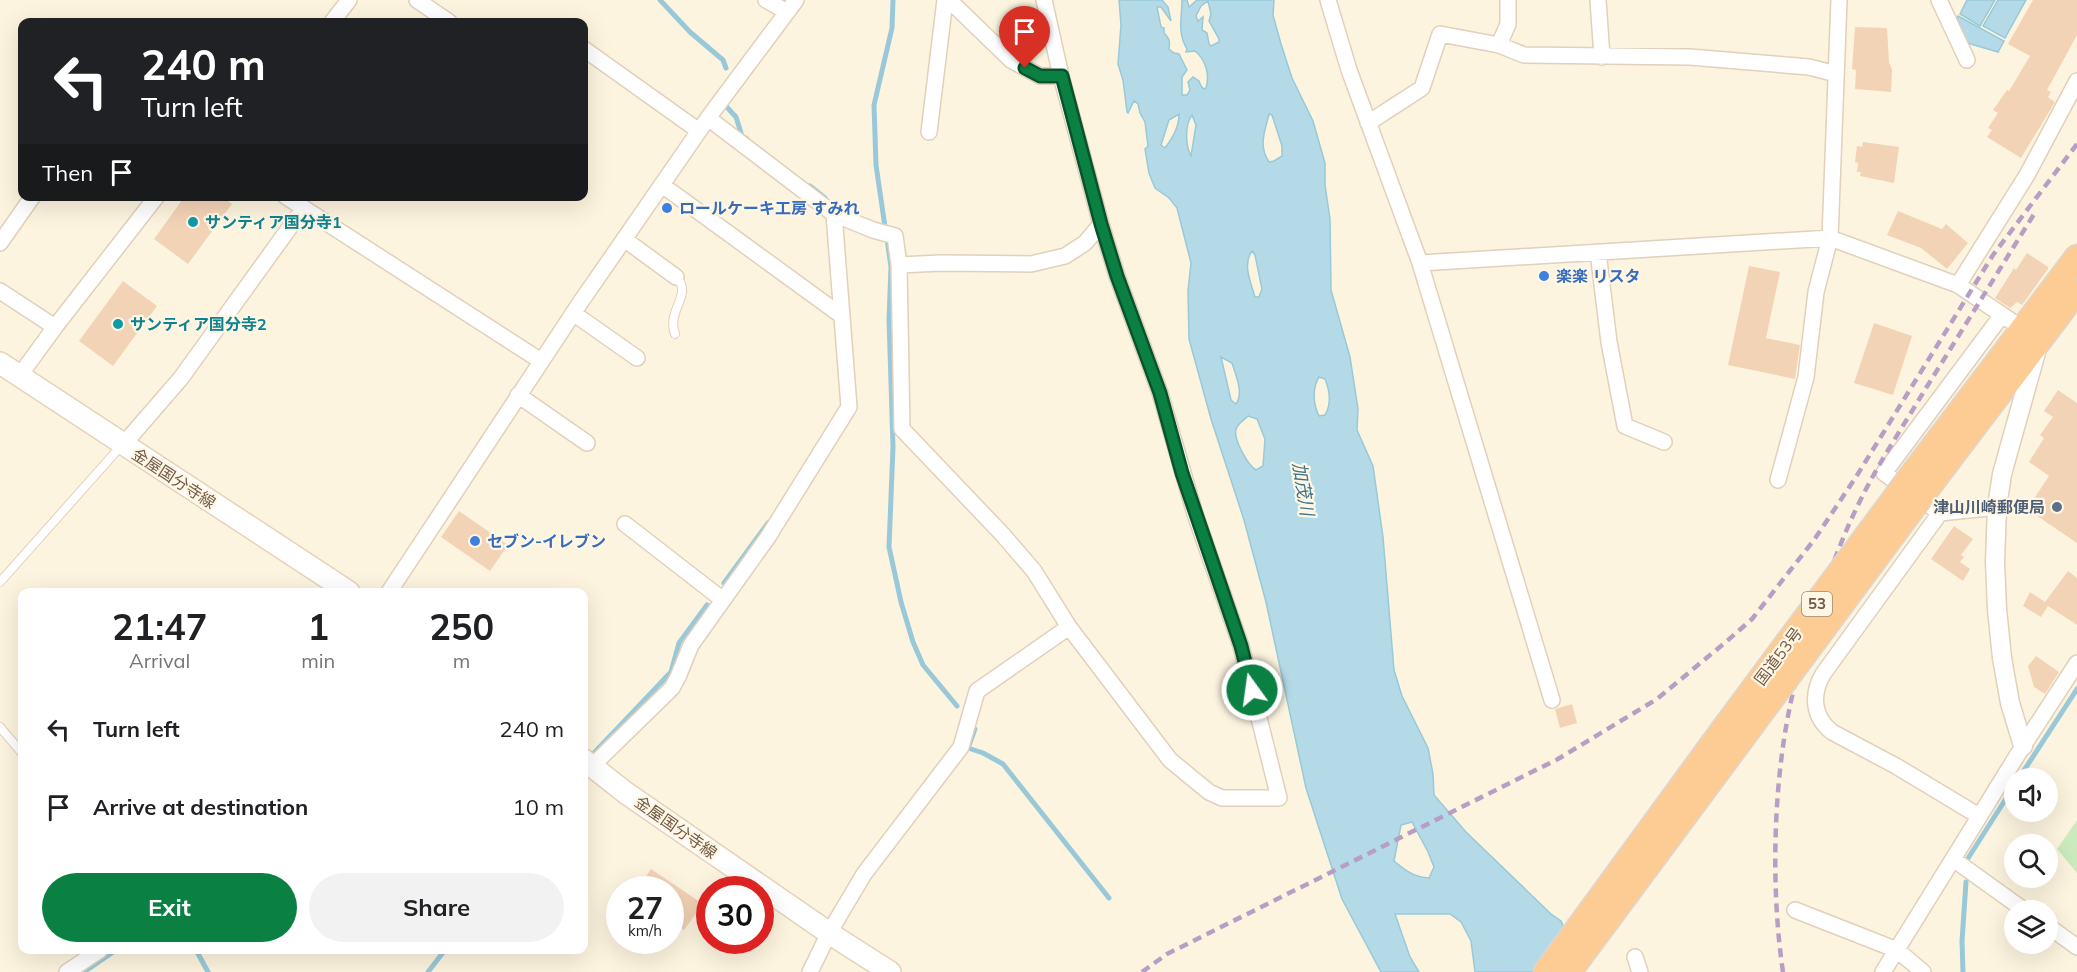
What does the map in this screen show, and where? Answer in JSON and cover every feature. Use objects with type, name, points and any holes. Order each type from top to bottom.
[{"type":"highway","name":"国道53号","points":[[1546,972],[1602,896],[1730,737],[2031,335],[2077,257]]},
{"type":"highway","name":"国道53号","points":[[2031,335],[2076,295]]},
{"type":"highway","name":"国道53号","points":[[1569,972],[1608,920],[1730,737]]},
{"type":"main road","name":"金屋国分寺線","points":[[0,363],[343,588]]},
{"type":"main road","name":"金屋国分寺線","points":[[588,763],[626,793],[829,933],[890,972]]},
{"type":"street","points":[[335,18],[349,0]]},
{"type":"street","points":[[417,0],[443,18]]},
{"type":"street","points":[[391,588],[573,313],[703,124],[791,6],[766,0]]},
{"type":"street","points":[[947,0],[1011,60],[1040,76],[1062,76]]},
{"type":"street","points":[[929,132],[947,0]]},
{"type":"street","points":[[588,52],[703,124],[834,214],[873,231],[896,236],[899,265],[902,429],[1026,562],[1070,627],[1170,760],[1209,792],[1222,798],[1279,798],[1241,646],[1195,514],[1160,393],[1117,276],[1101,224],[1044,0]]},
{"type":"street","points":[[1328,0],[1349,70],[1420,263],[1552,700]]},
{"type":"street","points":[[1499,45],[1508,24],[1508,0]]},
{"type":"street","points":[[1598,0],[1602,57]]},
{"type":"street","points":[[1778,480],[1806,377],[1816,292],[1830,238],[1839,0]]},
{"type":"street","points":[[1939,0],[1967,60]]},
{"type":"street","points":[[1368,123],[1422,88],[1440,34],[1499,45],[1524,55],[1690,57],[1809,67],[1836,74]]},
{"type":"street","points":[[1959,285],[2027,176],[2077,81]]},
{"type":"street","points":[[662,185],[842,316]]},
{"type":"street","points":[[0,243],[29,201]]},
{"type":"street","points":[[20,375],[153,201]]},
{"type":"street","points":[[292,201],[541,361]]},
{"type":"street","points":[[123,444],[181,378],[303,209]]},
{"type":"street","points":[[588,763],[672,688],[691,645],[768,537],[849,407],[834,214]]},
{"type":"street","points":[[899,265],[1031,264],[1065,256],[1085,243],[1101,224]]},
{"type":"street","points":[[1420,263],[1830,238],[1959,285],[2031,335],[2002,474],[1997,507],[1995,562],[2002,658],[2010,704],[2023,746]]},
{"type":"street","points":[[624,239],[676,277]]},
{"type":"street","points":[[1598,252],[1609,342],[1625,426],[1665,442]]},
{"type":"street","points":[[0,291],[55,327]]},
{"type":"street","points":[[573,313],[637,358]]},
{"type":"street","points":[[1997,507],[1940,513],[1884,473],[2002,315]]},
{"type":"street","points":[[518,395],[587,444]]},
{"type":"street","points":[[1940,513],[1823,674],[1816,693],[1816,709],[1825,726],[1837,735],[1896,766],[1979,816]]},
{"type":"street","points":[[625,524],[723,600]]},
{"type":"street","points":[[810,972],[829,933],[864,874],[961,747],[977,691],[1070,627]]},
{"type":"street","points":[[1883,972],[2077,663]]},
{"type":"street","points":[[1953,859],[2010,900]]},
{"type":"street","points":[[1795,910],[1896,950],[1923,972]]},
{"type":"street","points":[[2058,933],[2077,947]]},
{"type":"street","points":[[67,972],[94,954]]},
{"type":"street","points":[[1635,957],[1640,972]]},
{"type":"lane","points":[[675,334],[672,321],[683,289],[682,283],[676,277]]},
{"type":"lane","points":[[0,582],[123,444]]},
{"type":"lane","points":[[0,727],[18,748]]},
{"type":"green space","points":[[2077,820],[2077,873],[2058,848]]},
{"type":"water","name":"加茂川","points":[[1119,0],[1162,0],[1168,7],[1171,21],[1161,7],[1157,7],[1161,27],[1164,28],[1168,39],[1169,49],[1179,54],[1187,70],[1182,77],[1182,95],[1187,95],[1190,90],[1188,82],[1193,77],[1204,89],[1208,78],[1199,55],[1195,51],[1186,52],[1181,31],[1182,0],[1187,0],[1189,7],[1197,0],[1274,0],[1273,15],[1281,44],[1292,78],[1313,121],[1325,163],[1325,185],[1330,219],[1331,290],[1350,357],[1358,409],[1357,430],[1373,466],[1383,537],[1394,670],[1402,696],[1428,748],[1434,795],[1466,832],[1561,921],[1582,972],[1475,972],[1471,941],[1461,922],[1450,914],[1395,914],[1410,957],[1419,972],[1381,972],[1342,899],[1306,788],[1266,602],[1244,520],[1211,419],[1189,339],[1188,291],[1191,263],[1177,208],[1169,198],[1155,188],[1149,173],[1145,149],[1148,146],[1145,122],[1138,104],[1134,101],[1127,112],[1123,80],[1118,64],[1121,25]],"holes":[[[1208,1],[1211,14],[1209,21],[1219,42],[1211,46],[1209,44],[1207,33],[1202,30],[1203,17],[1198,21],[1196,16],[1201,6]],[[1179,114],[1173,136],[1165,148],[1161,145],[1169,120]],[[1269,114],[1272,115],[1282,146],[1282,156],[1269,162],[1264,150],[1263,138]],[[1192,115],[1196,125],[1191,156],[1187,129]],[[1252,251],[1255,255],[1262,289],[1259,297],[1255,297],[1248,274],[1248,262]],[[1221,357],[1232,363],[1239,390],[1236,404],[1231,400]],[[1319,377],[1325,379],[1330,397],[1325,415],[1319,416],[1317,411],[1315,386]],[[1248,416],[1257,419],[1265,439],[1263,466],[1256,470],[1238,444],[1236,432],[1239,424]],[[1412,822],[1434,867],[1429,878],[1406,871],[1394,861],[1401,825]]]},
{"type":"water","points":[[1967,0],[1995,0],[1980,26],[1960,14]]},
{"type":"water","points":[[1998,0],[2026,0],[2005,38],[1983,26]]},
{"type":"water","points":[[1958,16],[2004,41],[1998,52],[1967,43]]},
{"type":"building","points":[[2033,0],[2077,0],[2077,35],[2047,90],[2051,92],[2048,97],[2055,102],[2021,158],[1987,137],[1992,130],[1988,128],[1998,113],[1993,110],[2007,90],[2009,91],[2030,56],[2008,44]]},
{"type":"building","points":[[1855,27],[1887,28],[1889,62],[1892,70],[1891,92],[1855,89],[1856,70],[1852,69]]},
{"type":"building","points":[[1863,142],[1899,147],[1894,183],[1860,176],[1861,172],[1857,172],[1858,163],[1855,162],[1857,146],[1862,147]]},
{"type":"building","name":"サンティア国分寺1","points":[[181,201],[228,201],[232,204],[188,264],[154,239]]},
{"type":"building","points":[[1898,211],[1942,229],[1946,224],[1968,243],[1947,269],[1921,248],[1887,235]]},
{"type":"building","points":[[2027,253],[2048,269],[2022,305],[2017,302],[2010,308],[1995,298],[2014,268],[2016,270]]},
{"type":"building","points":[[1749,266],[1780,272],[1766,338],[1800,345],[1795,379],[1728,365]]},
{"type":"building","name":"サンティア国分寺2","points":[[123,281],[157,306],[113,366],[79,341]]},
{"type":"building","points":[[1874,323],[1912,336],[1893,395],[1854,383]]},
{"type":"building","points":[[2058,390],[2077,403],[2077,543],[2027,509],[2049,476],[2029,462],[2044,438],[2040,435],[2053,417],[2044,411]]},
{"type":"building","name":"セブン-イレブン","points":[[459,511],[508,545],[490,571],[441,537]]},
{"type":"building","points":[[1954,526],[1973,539],[1961,555],[1964,557],[1960,562],[1970,569],[1963,581],[1931,559]]},
{"type":"building","points":[[2068,571],[2077,578],[2077,625],[2048,606],[2041,617],[2023,606],[2030,592],[2045,602]]},
{"type":"building","points":[[2036,656],[2059,672],[2045,694],[2034,687],[2028,666]]},
{"type":"building","points":[[1572,704],[1577,723],[1560,728],[1555,709]]},
{"type":"building","points":[[651,869],[661,876],[646,876]]},
{"type":"building","points":[[684,891],[696,899],[696,914],[684,930]]},
{"type":"waterway","points":[[660,0],[690,32],[723,60],[726,68]]},
{"type":"waterway","points":[[885,227],[876,165],[874,105],[892,28],[893,0]]},
{"type":"waterway","points":[[724,104],[736,117],[742,136],[747,139]]},
{"type":"waterway","points":[[810,186],[825,198]]},
{"type":"waterway","points":[[887,239],[891,267],[889,319],[893,447],[889,547],[901,602],[913,642],[923,665],[957,706]]},
{"type":"waterway","points":[[724,583],[768,523]]},
{"type":"waterway","points":[[594,753],[671,672],[679,643],[707,605]]},
{"type":"waterway","points":[[2026,768],[2077,689]]},
{"type":"waterway","points":[[975,729],[968,748],[1003,764],[1109,898]]},
{"type":"waterway","points":[[1968,865],[1965,863],[2004,802]]},
{"type":"waterway","points":[[1963,972],[1962,941],[1966,882]]},
{"type":"waterway","points":[[84,972],[110,954]]},
{"type":"waterway","points":[[198,954],[208,972]]},
{"type":"waterway","points":[[428,972],[442,954]]},
{"type":"railway","points":[[1142,972],[1167,954],[1558,759],[1657,699],[1752,619],[1814,540],[1856,477],[1993,255],[2077,144]]},
{"type":"railway","points":[[1783,972],[1775,875],[1777,807],[1789,711],[1806,645],[1837,553],[1875,472],[2036,211]]},
{"type":"place","name":"ロールケーキ工房 すみれ","points":[[667,208]]},
{"type":"place","name":"サンティア国分寺1","points":[[193,222]]},
{"type":"place","name":"楽楽 リスタ","points":[[1544,276]]},
{"type":"place","name":"サンティア国分寺2","points":[[118,324]]},
{"type":"place","name":"津山川崎郵便局","points":[[2057,507]]},
{"type":"place","name":"セブン-イレブン","points":[[475,541]]},
{"type":"route","points":[[1025,68],[1040,76],[1062,76],[1086,172],[1117,276],[1160,393],[1182,473],[1241,646],[1252,690]]}]
